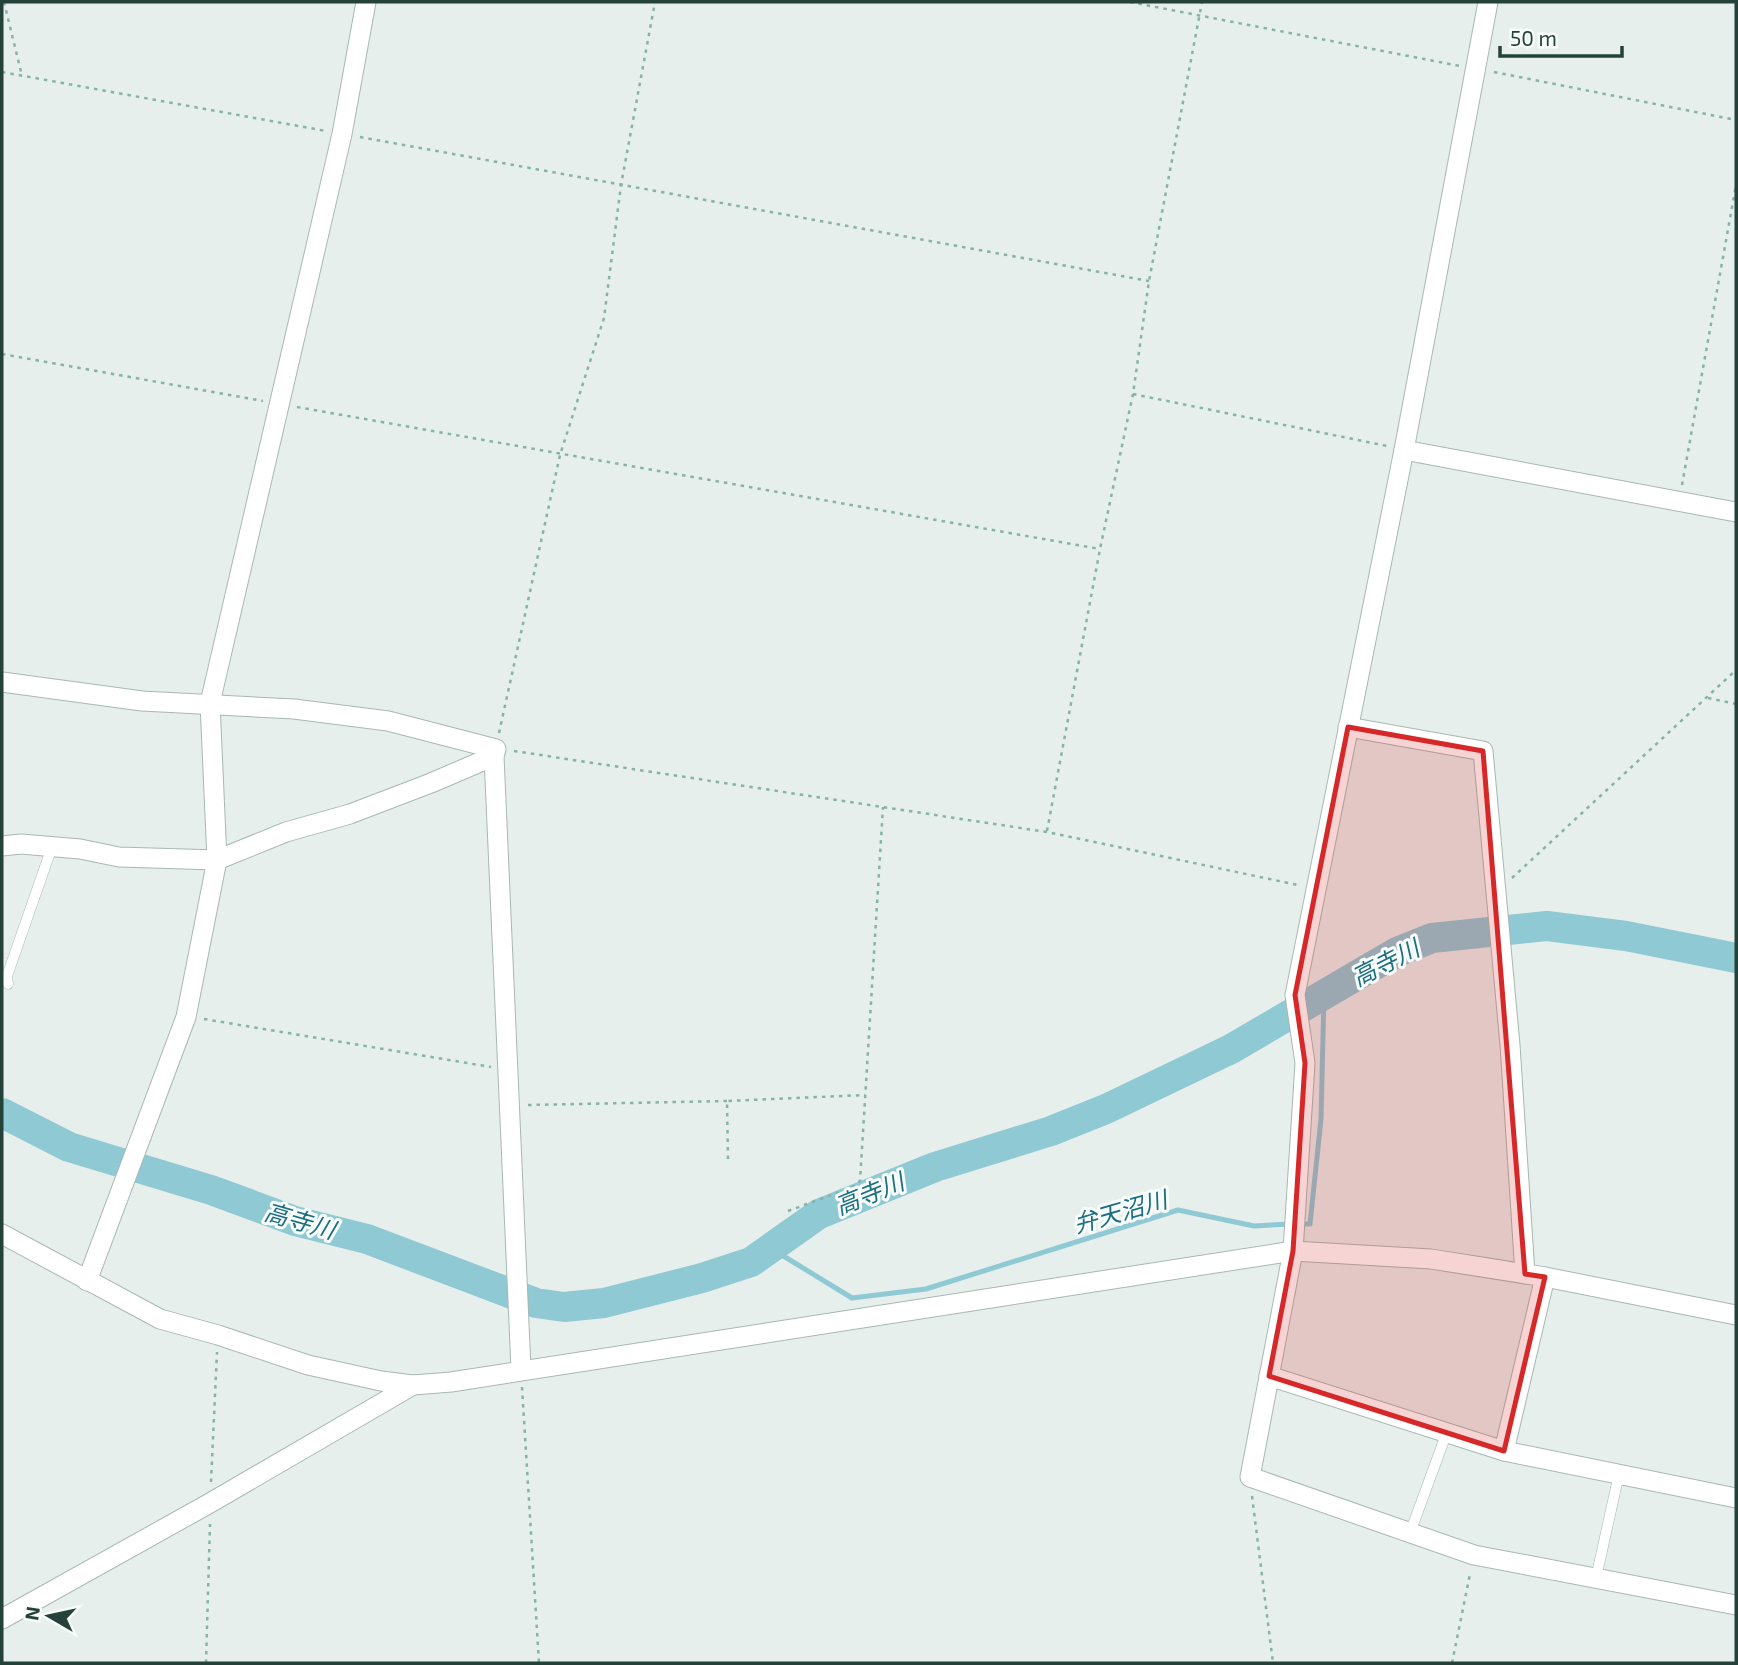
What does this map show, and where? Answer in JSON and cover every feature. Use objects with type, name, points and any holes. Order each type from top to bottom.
[{"type":"street","points":[[87,1281],[186,1017],[217,860],[210,703],[342,134],[366,2]]},
{"type":"street","points":[[1488,2],[1405,450],[1295,995],[1305,1063],[1293,1251],[1250,1477],[1474,1555],[1736,1605]]},
{"type":"street","points":[[1405,450],[1736,512]]},
{"type":"street","points":[[2,681],[142,701],[294,709],[388,720],[495,752]]},
{"type":"street","points":[[1348,727],[1483,751],[1535,1276],[1504,1451]]},
{"type":"street","points":[[2,846],[21,844],[80,849],[119,858],[217,860],[286,832],[350,814],[420,788],[495,752]]},
{"type":"street","points":[[495,752],[521,1369]]},
{"type":"street","points":[[2,1234],[160,1319],[308,1365],[413,1385],[451,1382],[1293,1251],[1431,1259],[1736,1315]]},
{"type":"street","points":[[1269,1376],[1504,1451],[1736,1498]]},
{"type":"street","points":[[2,1619],[210,1503],[413,1385]]},
{"type":"lane","points":[[8,984],[7,976],[52,847]]},
{"type":"lane","points":[[1410,1533],[1447,1433]]},
{"type":"lane","points":[[1596,1578],[1619,1474]]},
{"type":"path","points":[[4,2],[22,76]]},
{"type":"path","points":[[655,2],[621,185],[604,318],[560,454],[495,752],[1047,832],[1317,889]]},
{"type":"path","points":[[1130,2],[1200,15]]},
{"type":"path","points":[[1047,832],[1100,550],[1133,394],[1149,281],[1202,2]]},
{"type":"path","points":[[2,72],[1149,281]]},
{"type":"path","points":[[1679,502],[1736,185]]},
{"type":"path","points":[[2,354],[1100,550]]},
{"type":"path","points":[[1133,394],[1405,450]]},
{"type":"path","points":[[1497,892],[1736,670]]},
{"type":"path","points":[[1707,698],[1736,704]]},
{"type":"path","points":[[788,1211],[852,1187],[860,1181],[883,807]]},
{"type":"path","points":[[186,1017],[508,1070]]},
{"type":"path","points":[[509,1106],[865,1095]]},
{"type":"path","points":[[727,1101],[728,1159]]},
{"type":"path","points":[[206,1663],[218,1335]]},
{"type":"path","points":[[521,1369],[539,1663]]},
{"type":"path","points":[[1250,1477],[1273,1663]]},
{"type":"path","points":[[1452,1663],[1474,1555]]},
{"type":"highlighted area","points":[[1348,727],[1483,751],[1525,1274],[1545,1277],[1504,1451],[1269,1376],[1293,1251],[1305,1063],[1295,995]]},
{"type":"waterway","name":"高寺川","points":[[2,1113],[69,1147],[211,1190],[295,1221],[367,1239],[536,1303],[564,1307],[604,1303],[702,1278],[751,1262],[819,1214],[935,1167],[1051,1131],[1106,1109],[1231,1049],[1397,952],[1432,938],[1547,926],[1626,936],[1736,958]]},
{"type":"waterway","name":"弁天沼川","points":[[1299,1224],[1310,1224],[1321,1119],[1324,995]]},
{"type":"waterway","name":"弁天沼川","points":[[772,1249],[852,1298],[926,1289],[1178,1210],[1254,1226],[1290,1224]]}]
